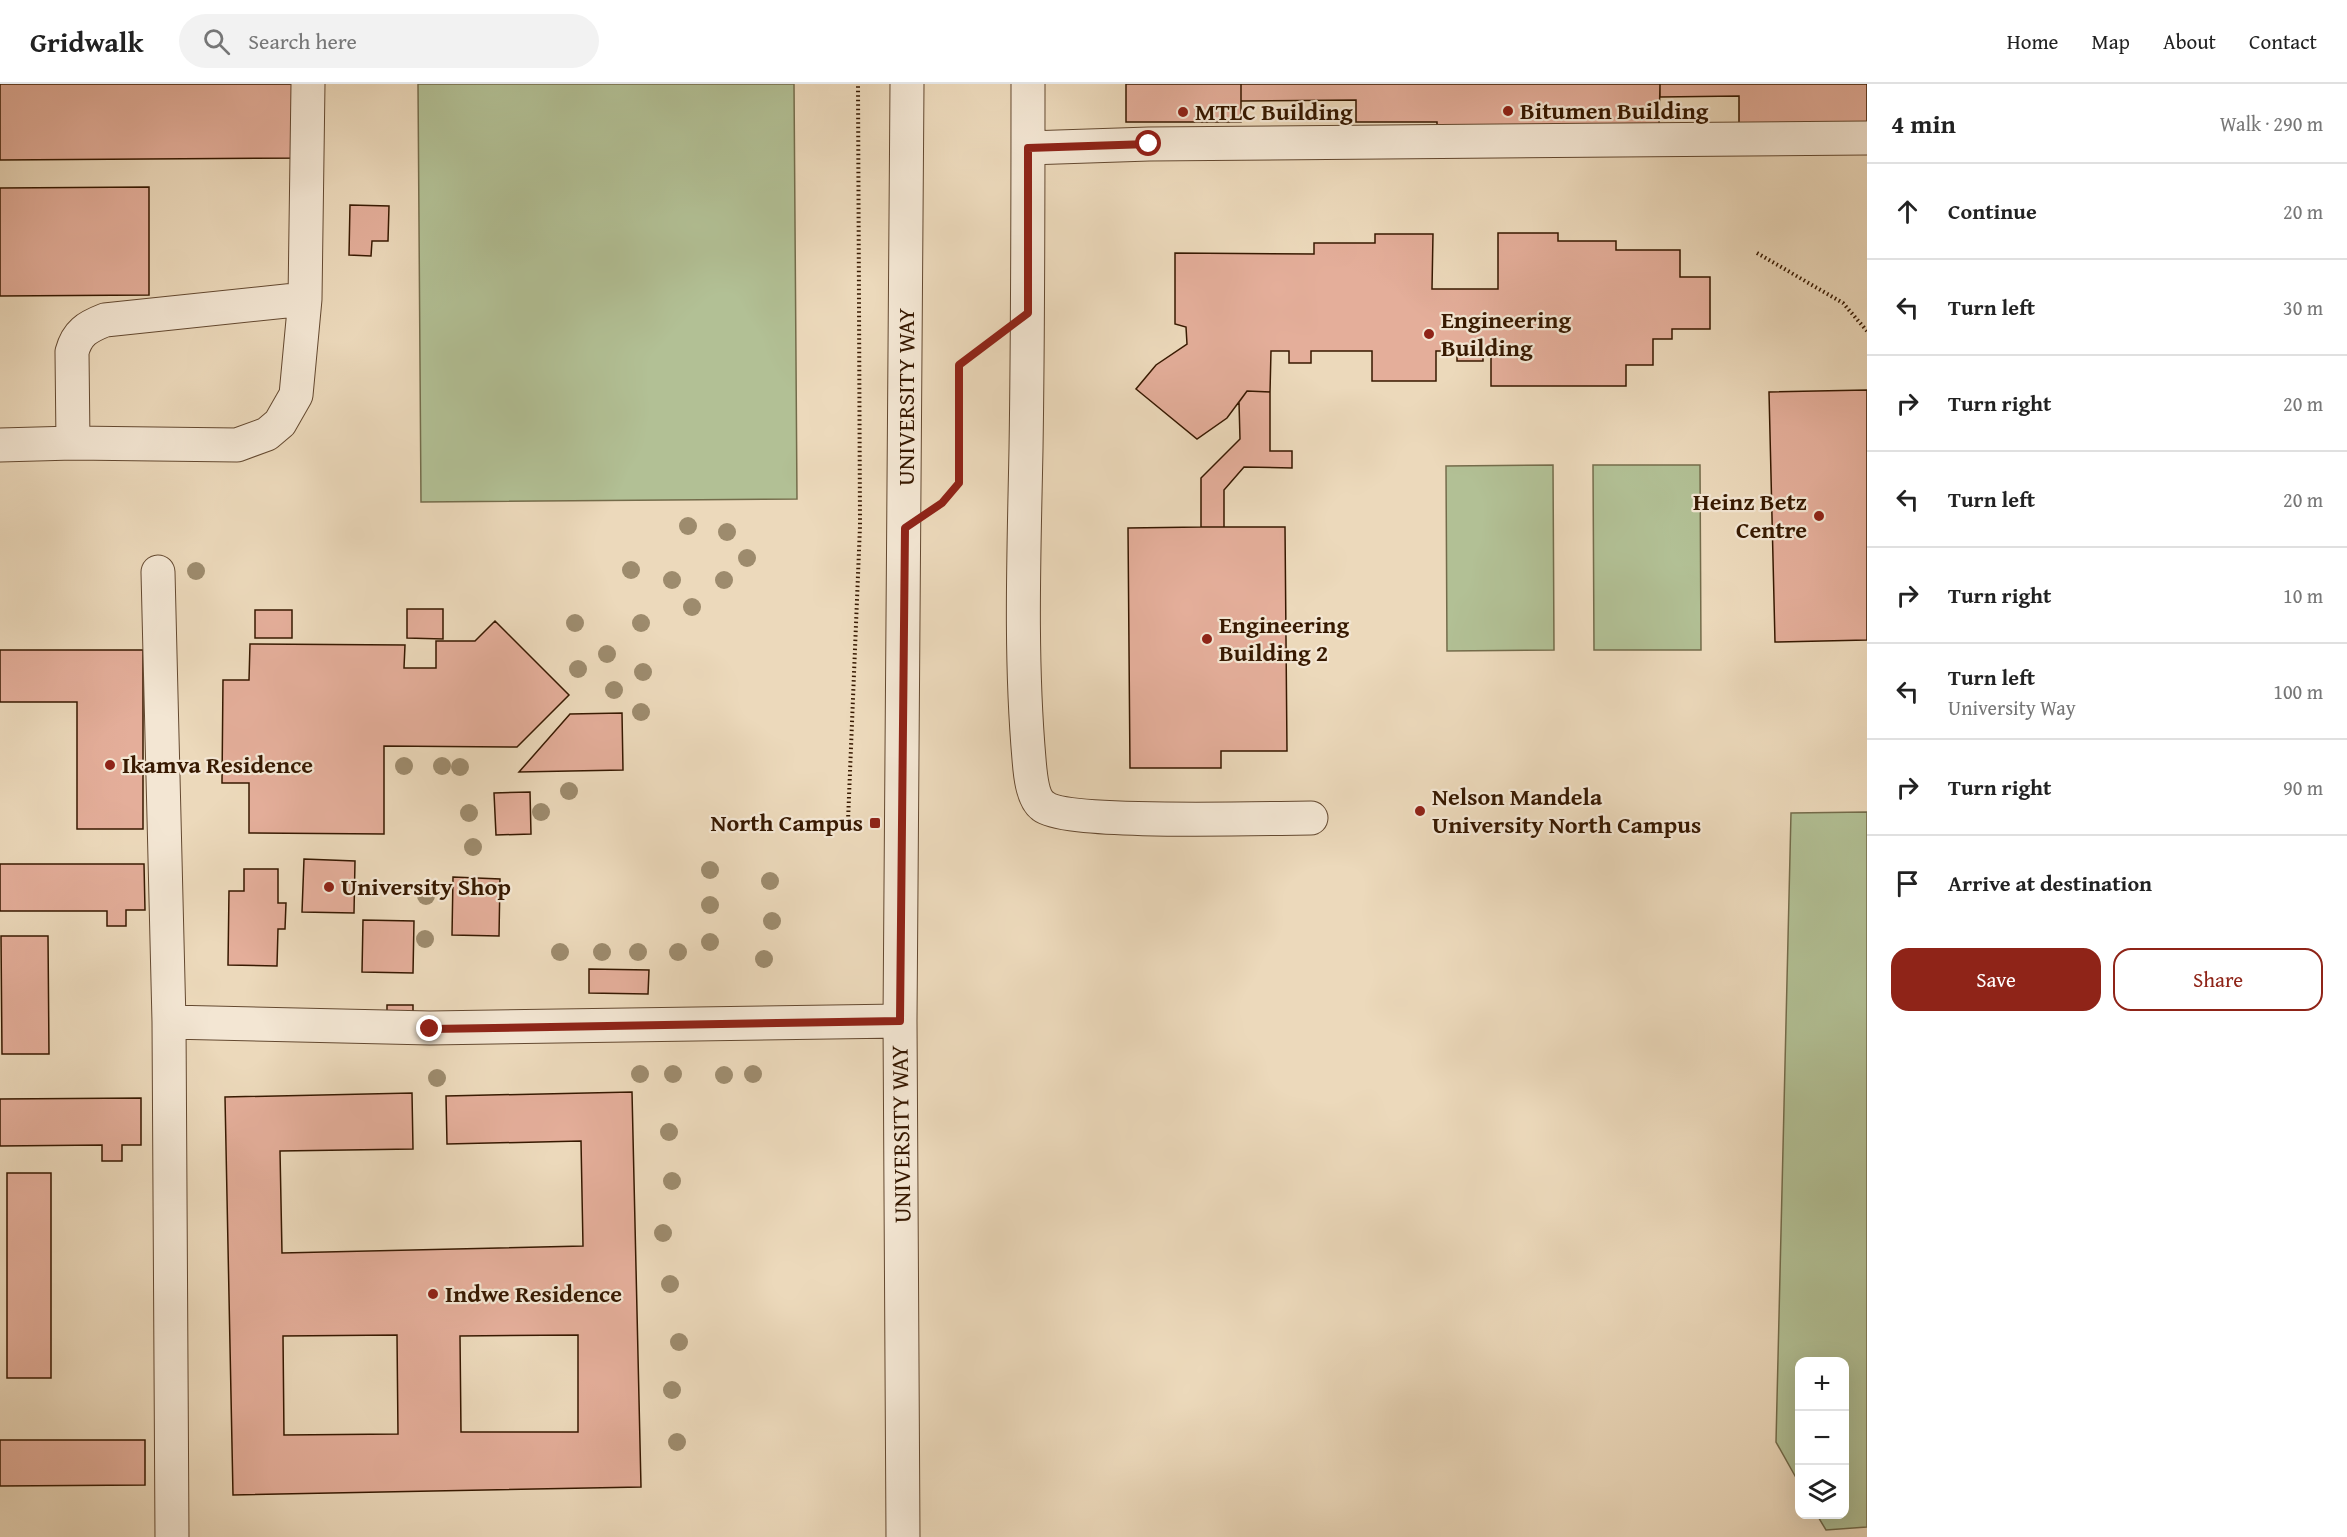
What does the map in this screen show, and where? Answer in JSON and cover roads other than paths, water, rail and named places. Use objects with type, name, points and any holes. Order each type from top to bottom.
[{"type":"lane","points":[[0,445],[73,443],[237,445],[267,434],[280,423],[296,395],[305,299],[308,84]]},
{"type":"lane","name":"UNIVERSITY WAY","points":[[903,1537],[900,1021],[907,84]]},
{"type":"lane","points":[[1028,84],[1028,313],[1023,603],[1029,761],[1035,793],[1042,806],[1065,814],[1151,818],[1311,818]]},
{"type":"lane","points":[[1028,148],[1149,144],[1867,138]]},
{"type":"lane","points":[[73,443],[72,352],[75,340],[88,326],[105,320],[305,299]]},
{"type":"lane","points":[[158,572],[169,1022],[172,1537]]},
{"type":"lane","points":[[169,1022],[430,1029],[900,1021]]},
{"type":"place","name":"Bitumen Building","points":[[1508,111]]},
{"type":"place","name":"MTLC Building","points":[[1183,112]]},
{"type":"place","name":"Engineering Building","points":[[1429,334]]},
{"type":"place","name":"Heinz Betz Centre","points":[[1819,516]]},
{"type":"place","name":"Engineering Building 2","points":[[1207,639]]},
{"type":"place","name":"Ikamva Residence","points":[[110,765]]},
{"type":"place","name":"Nelson Mandela University North Campus","points":[[1420,811]]},
{"type":"place","name":"North Campus","points":[[875,823]]},
{"type":"place","name":"University Shop","points":[[329,887]]},
{"type":"place","name":"Indwe Residence","points":[[433,1294]]}]
